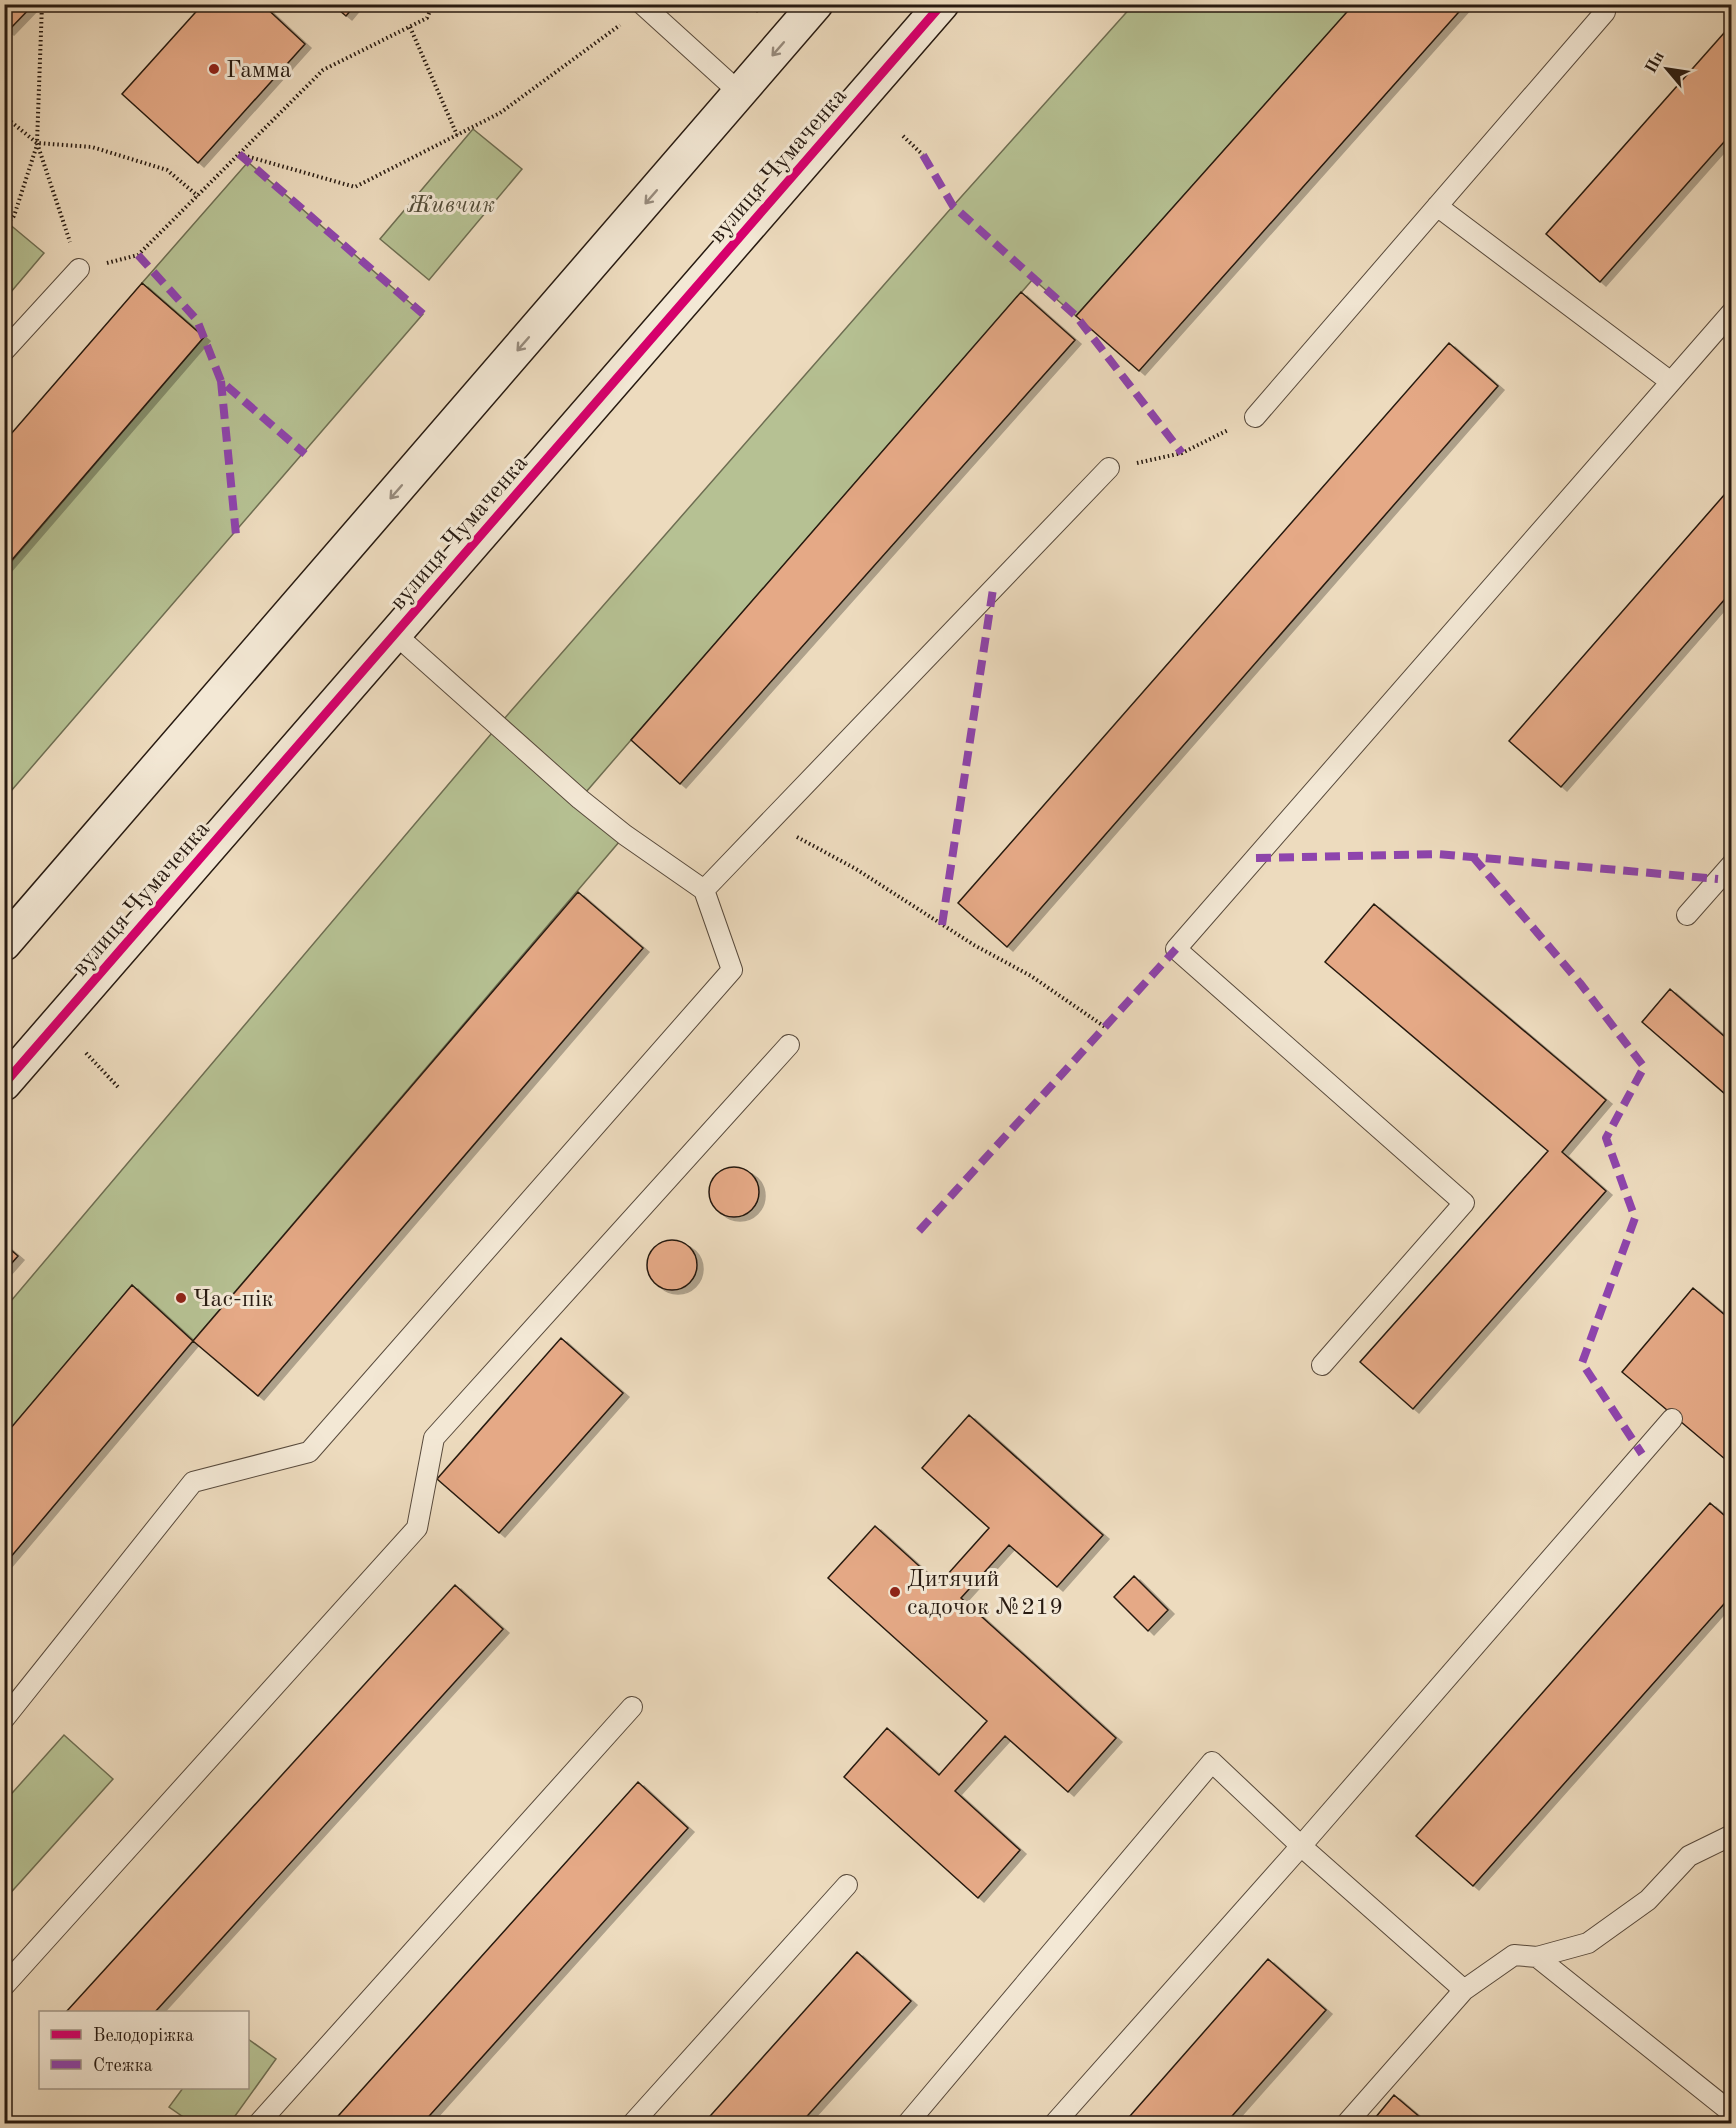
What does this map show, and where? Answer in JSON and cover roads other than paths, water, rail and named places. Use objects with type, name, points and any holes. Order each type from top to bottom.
[{"type":"street","points":[[4,944],[816,4]]},
{"type":"street","name":"вулиця Чумаченка","points":[[4,1084],[942,4]]},
{"type":"lane","points":[[1255,417],[1605,12],[1606,4]]},
{"type":"lane","points":[[643,5],[740,93]]},
{"type":"lane","points":[[1437,206],[1671,382]]},
{"type":"lane","points":[[4,351],[79,269]]},
{"type":"lane","points":[[1322,1365],[1464,1203],[1176,949],[1731,312]]},
{"type":"lane","points":[[704,890],[1109,468]]},
{"type":"lane","points":[[4,1719],[193,1482],[309,1452],[732,970],[704,890],[625,835],[580,799],[395,634]]},
{"type":"lane","points":[[1688,915],[1731,864]]},
{"type":"lane","points":[[4,1986],[417,1528],[434,1438],[789,1045]]},
{"type":"lane","points":[[1054,2124],[1301,1846],[1672,1419]]},
{"type":"lane","points":[[258,2124],[632,1707]]},
{"type":"lane","points":[[908,2124],[1212,1762],[1301,1846],[1464,1990]]},
{"type":"lane","points":[[1346,2124],[1464,1990],[1514,1955],[1537,1958],[1588,1943],[1648,1900],[1689,1856],[1731,1835]]},
{"type":"lane","points":[[632,2124],[847,1884]]},
{"type":"lane","points":[[1537,1958],[1731,2113]]},
{"type":"place","name":"Гамма","points":[[214,69]]},
{"type":"place","name":"Час-пік","points":[[181,1298]]},
{"type":"place","name":"Дитячий садочок №219","points":[[895,1592]]},
{"type":"park label","name":"Живчик","points":[[451,204]]}]
